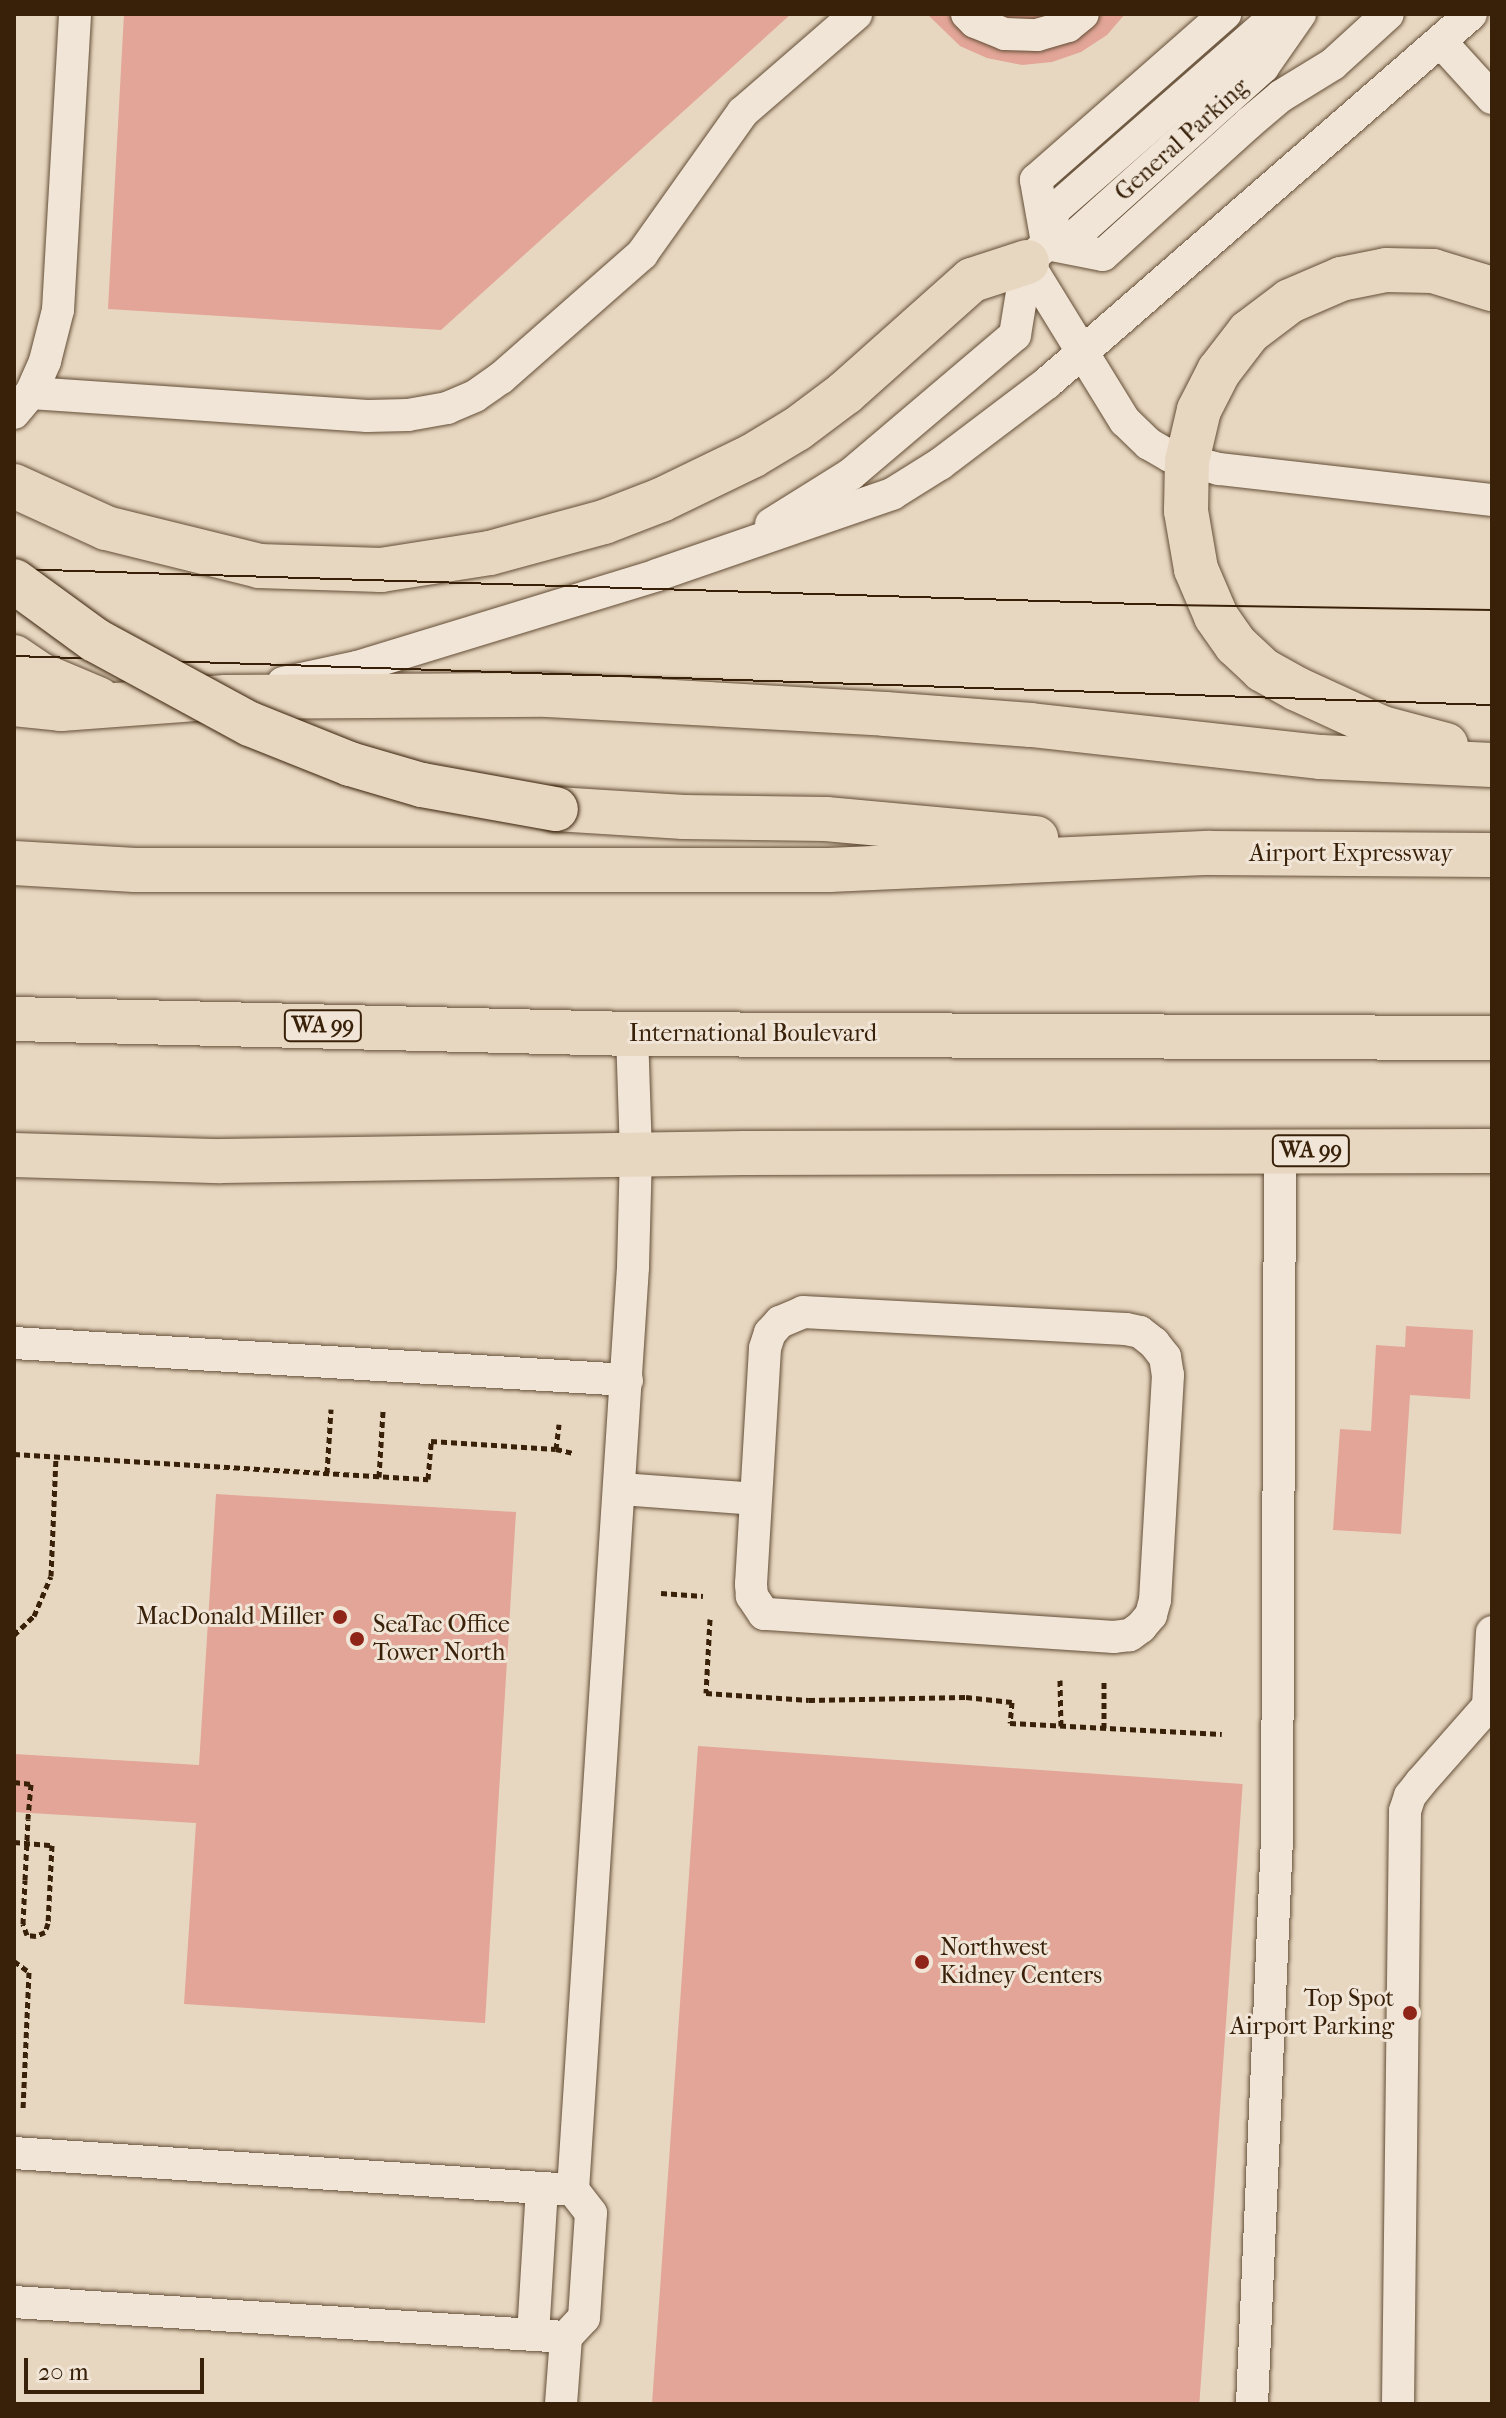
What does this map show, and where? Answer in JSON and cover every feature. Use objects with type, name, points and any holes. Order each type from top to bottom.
[{"type":"main road","points":[[14,486],[106,528],[259,566],[330,571],[425,565],[545,539],[661,500],[797,429],[890,356],[972,280],[1037,253]]},
{"type":"main road","points":[[1492,289],[1433,271],[1386,270],[1341,279],[1290,301],[1249,332],[1219,371],[1199,410],[1187,461],[1186,511],[1196,569],[1216,616],[1236,645],[1263,670],[1382,728],[1492,758]]},
{"type":"main road","points":[[14,581],[95,640],[250,724],[350,764],[422,785],[489,800],[556,809],[684,817],[826,819],[1210,853]]},
{"type":"main road","points":[[14,657],[76,692],[124,706]]},
{"type":"main road","points":[[14,704],[61,709],[226,697],[548,695],[899,715],[1031,725],[1321,757],[1492,765]]},
{"type":"main road","points":[[22,864],[135,870],[829,870],[1210,853]]},
{"type":"main road","name":"Airport Expressway","points":[[1210,853],[1492,855]]},
{"type":"main road","name":"International Boulevard","points":[[14,1019],[632,1034],[1492,1038]]},
{"type":"main road","name":"WA 99","points":[[14,1155],[221,1161],[636,1154],[1492,1151]]},
{"type":"lane","points":[[75,14],[58,310],[45,361],[22,403],[367,416],[447,408],[475,396],[501,378],[642,254],[743,112],[856,14]]},
{"type":"lane","points":[[967,14],[975,22],[1005,34],[1037,35],[1068,26],[1083,14]]},
{"type":"lane","name":"General Parking","points":[[1037,253],[1036,180],[1225,14]]},
{"type":"lane","name":"General Parking","points":[[735,547],[851,474],[1015,335],[1037,253],[1054,210],[1278,14]]},
{"type":"lane","name":"General Parking","points":[[1037,253],[1076,235],[1263,67],[1300,14]]},
{"type":"lane","points":[[1388,14],[1333,64],[1260,114],[1103,255],[1037,253],[1082,353],[1125,421],[1149,444],[1187,461],[1219,469],[1492,500]]},
{"type":"lane","points":[[226,697],[357,667],[657,575],[843,514],[892,494],[940,464],[1082,353],[1471,14]]},
{"type":"lane","points":[[1441,42],[1492,98]]},
{"type":"lane","points":[[533,2335],[558,2189],[620,1489],[636,1154],[632,1034]]},
{"type":"lane","points":[[1252,2404],[1277,1839],[1280,1151]]},
{"type":"lane","points":[[803,1312],[1126,1329],[1140,1332],[1165,1357],[1168,1375],[1155,1600],[1151,1615],[1130,1635],[1098,1636],[764,1614],[752,1596],[751,1584],[755,1499],[765,1348],[770,1333],[791,1315],[803,1312]]},
{"type":"lane","points":[[14,1343],[627,1380]]},
{"type":"lane","points":[[620,1489],[755,1499]]},
{"type":"lane","points":[[1398,2404],[1405,1811],[1410,1796],[1421,1782],[1490,1708],[1492,1646]]},
{"type":"lane","points":[[17,2153],[558,2189],[591,2213],[584,2318],[566,2337],[561,2404]]},
{"type":"lane","points":[[14,2302],[566,2337]]},
{"type":"path","points":[[327,1473],[332,1396]]},
{"type":"path","points":[[379,1477],[384,1398]]},
{"type":"path","points":[[14,1454],[428,1479],[431,1441],[556,1449],[561,1416]]},
{"type":"path","points":[[14,1635],[34,1616],[51,1576],[56,1456]]},
{"type":"path","points":[[656,1592],[705,1596],[710,1617],[706,1693],[809,1700],[966,1697],[1012,1702],[1010,1723],[1222,1734]]},
{"type":"path","points":[[1060,1667],[1061,1726]]},
{"type":"path","points":[[1104,1728],[1105,1669]]},
{"type":"path","points":[[14,1782],[31,1784],[28,1819],[25,1880],[23,1924],[27,1935],[36,1936],[45,1932],[48,1923],[52,1845],[14,1842]]},
{"type":"path","points":[[14,1961],[29,1972],[17,2153]]},
{"type":"building","points":[[124,14],[791,14],[441,330],[108,309]]},
{"type":"building","points":[[927,14],[1125,14],[1107,35],[1081,52],[1052,62],[1022,65],[987,58],[960,46]]},
{"type":"building","points":[[1406,1326],[1473,1330],[1470,1399],[1410,1395],[1401,1534],[1333,1530],[1340,1429],[1371,1431],[1376,1345],[1405,1347]]},
{"type":"building","name":"SeaTac Office Tower North","points":[[216,1494],[516,1512],[485,2023],[184,2004],[196,1823],[14,1812],[14,1754],[199,1765]]},
{"type":"building","points":[[698,1746],[1243,1784],[1199,2404],[652,2403]]},
{"type":"tram line","points":[[14,569],[1170,605],[1492,610]]},
{"type":"tram line","points":[[14,656],[1492,705]]},
{"type":"place","name":"MacDonald Miller","points":[[340,1617]]},
{"type":"place","name":"SeaTac Office Tower North","points":[[357,1639]]},
{"type":"place","name":"Northwest Kidney Centers","points":[[922,1962]]},
{"type":"place","name":"Top Spot Airport Parking","points":[[1410,2013]]}]
